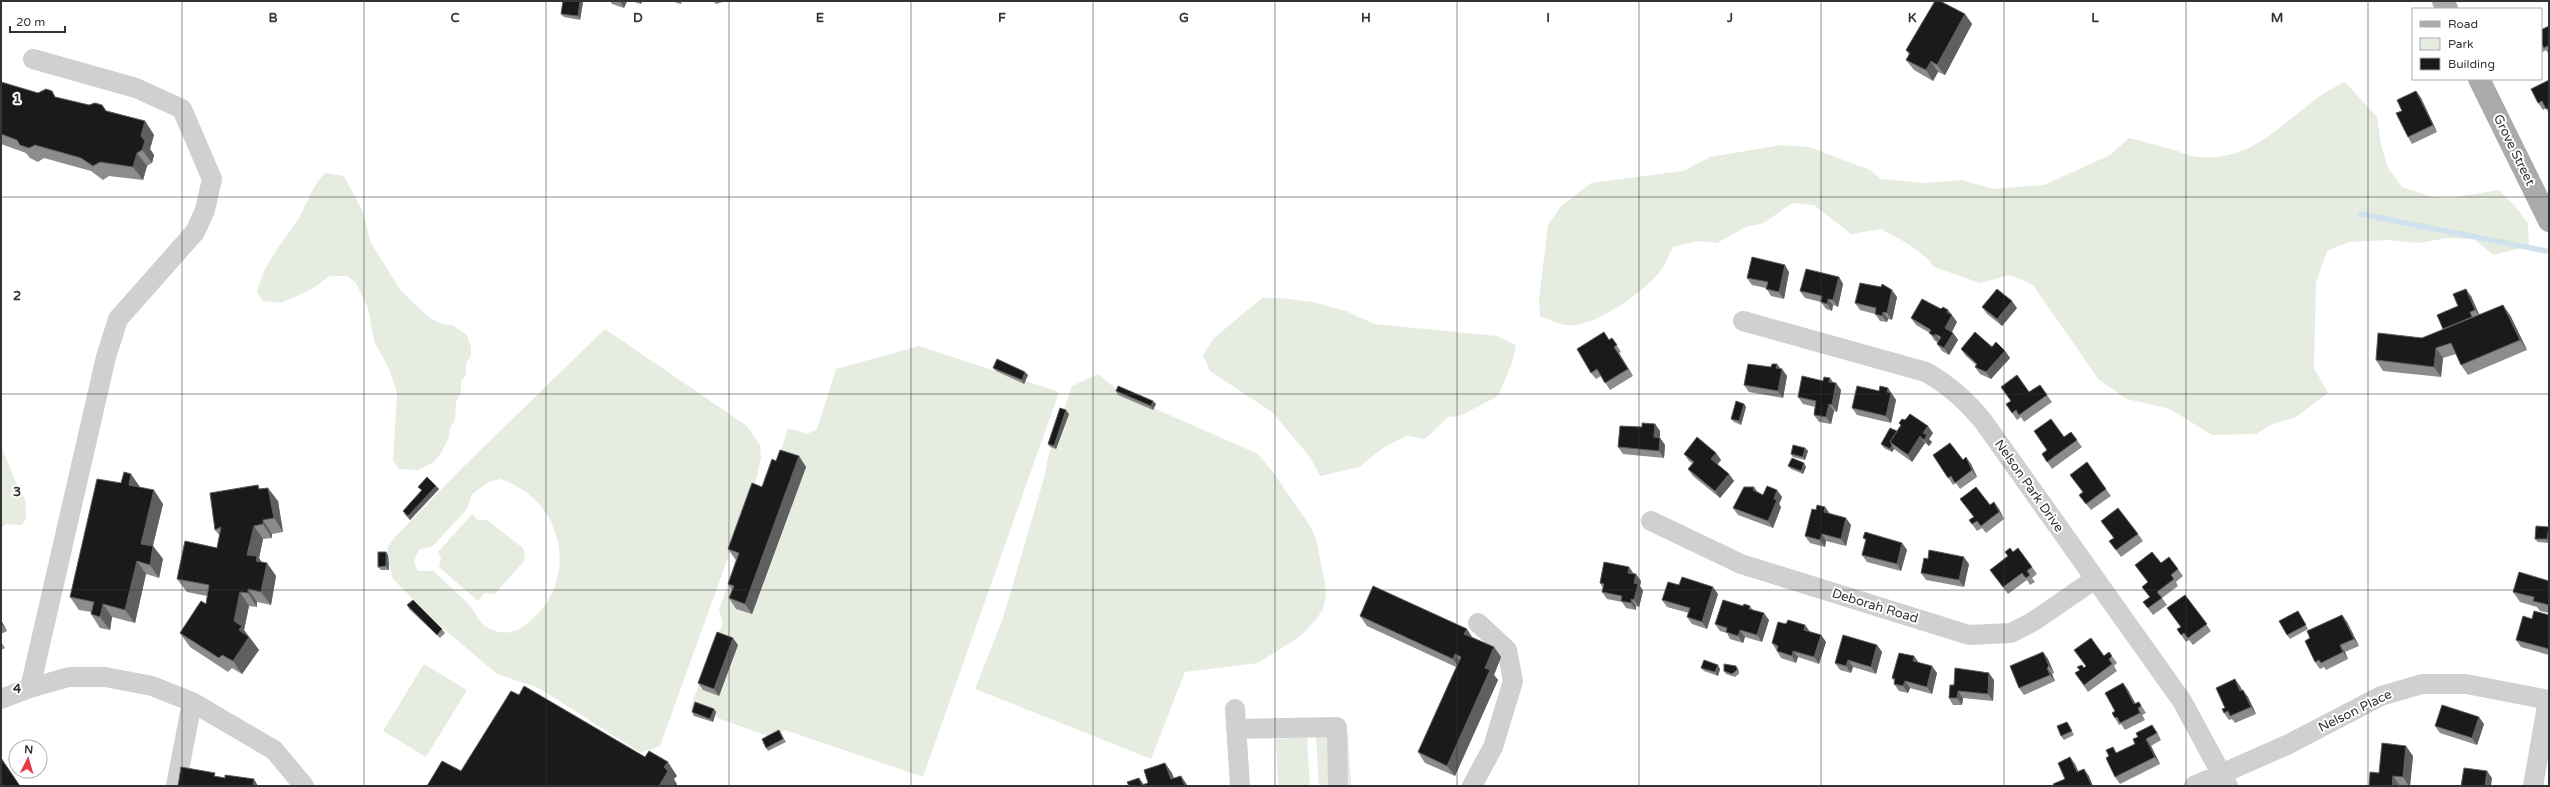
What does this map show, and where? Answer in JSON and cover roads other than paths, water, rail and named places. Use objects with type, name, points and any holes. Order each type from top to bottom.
[{"type":"main road","name":"Grove Street","points":[[2479,80],[2549,221]]},
{"type":"street","points":[[30,688],[106,357],[118,319],[195,232],[205,210],[212,179],[182,109],[136,88],[33,59]]},
{"type":"street","name":"Nelson Park Drive","points":[[1743,321],[1926,372],[1947,384],[1967,402],[1983,421],[2182,701],[2225,779]]},
{"type":"street","name":"Deborah Road","points":[[1651,521],[1741,564],[1969,635],[2011,633],[2034,622],[2095,579]]},
{"type":"street","points":[[1472,786],[1493,747],[1513,681],[1507,650],[1478,623]]},
{"type":"street","points":[[1,699],[30,688],[69,677],[105,677],[152,686],[192,702],[274,750],[304,786]]},
{"type":"street","name":"Nelson Place","points":[[2194,786],[2225,779],[2381,696],[2422,684],[2466,684],[2548,700]]},
{"type":"street","points":[[2533,786],[2548,700]]},
{"type":"street","points":[[176,786],[192,702]]},
{"type":"street","points":[[1235,709],[1240,786]]},
{"type":"street","points":[[1236,729],[1337,727],[1338,786]]},
{"type":"waterway","points":[[2361,214],[2546,251]]}]
